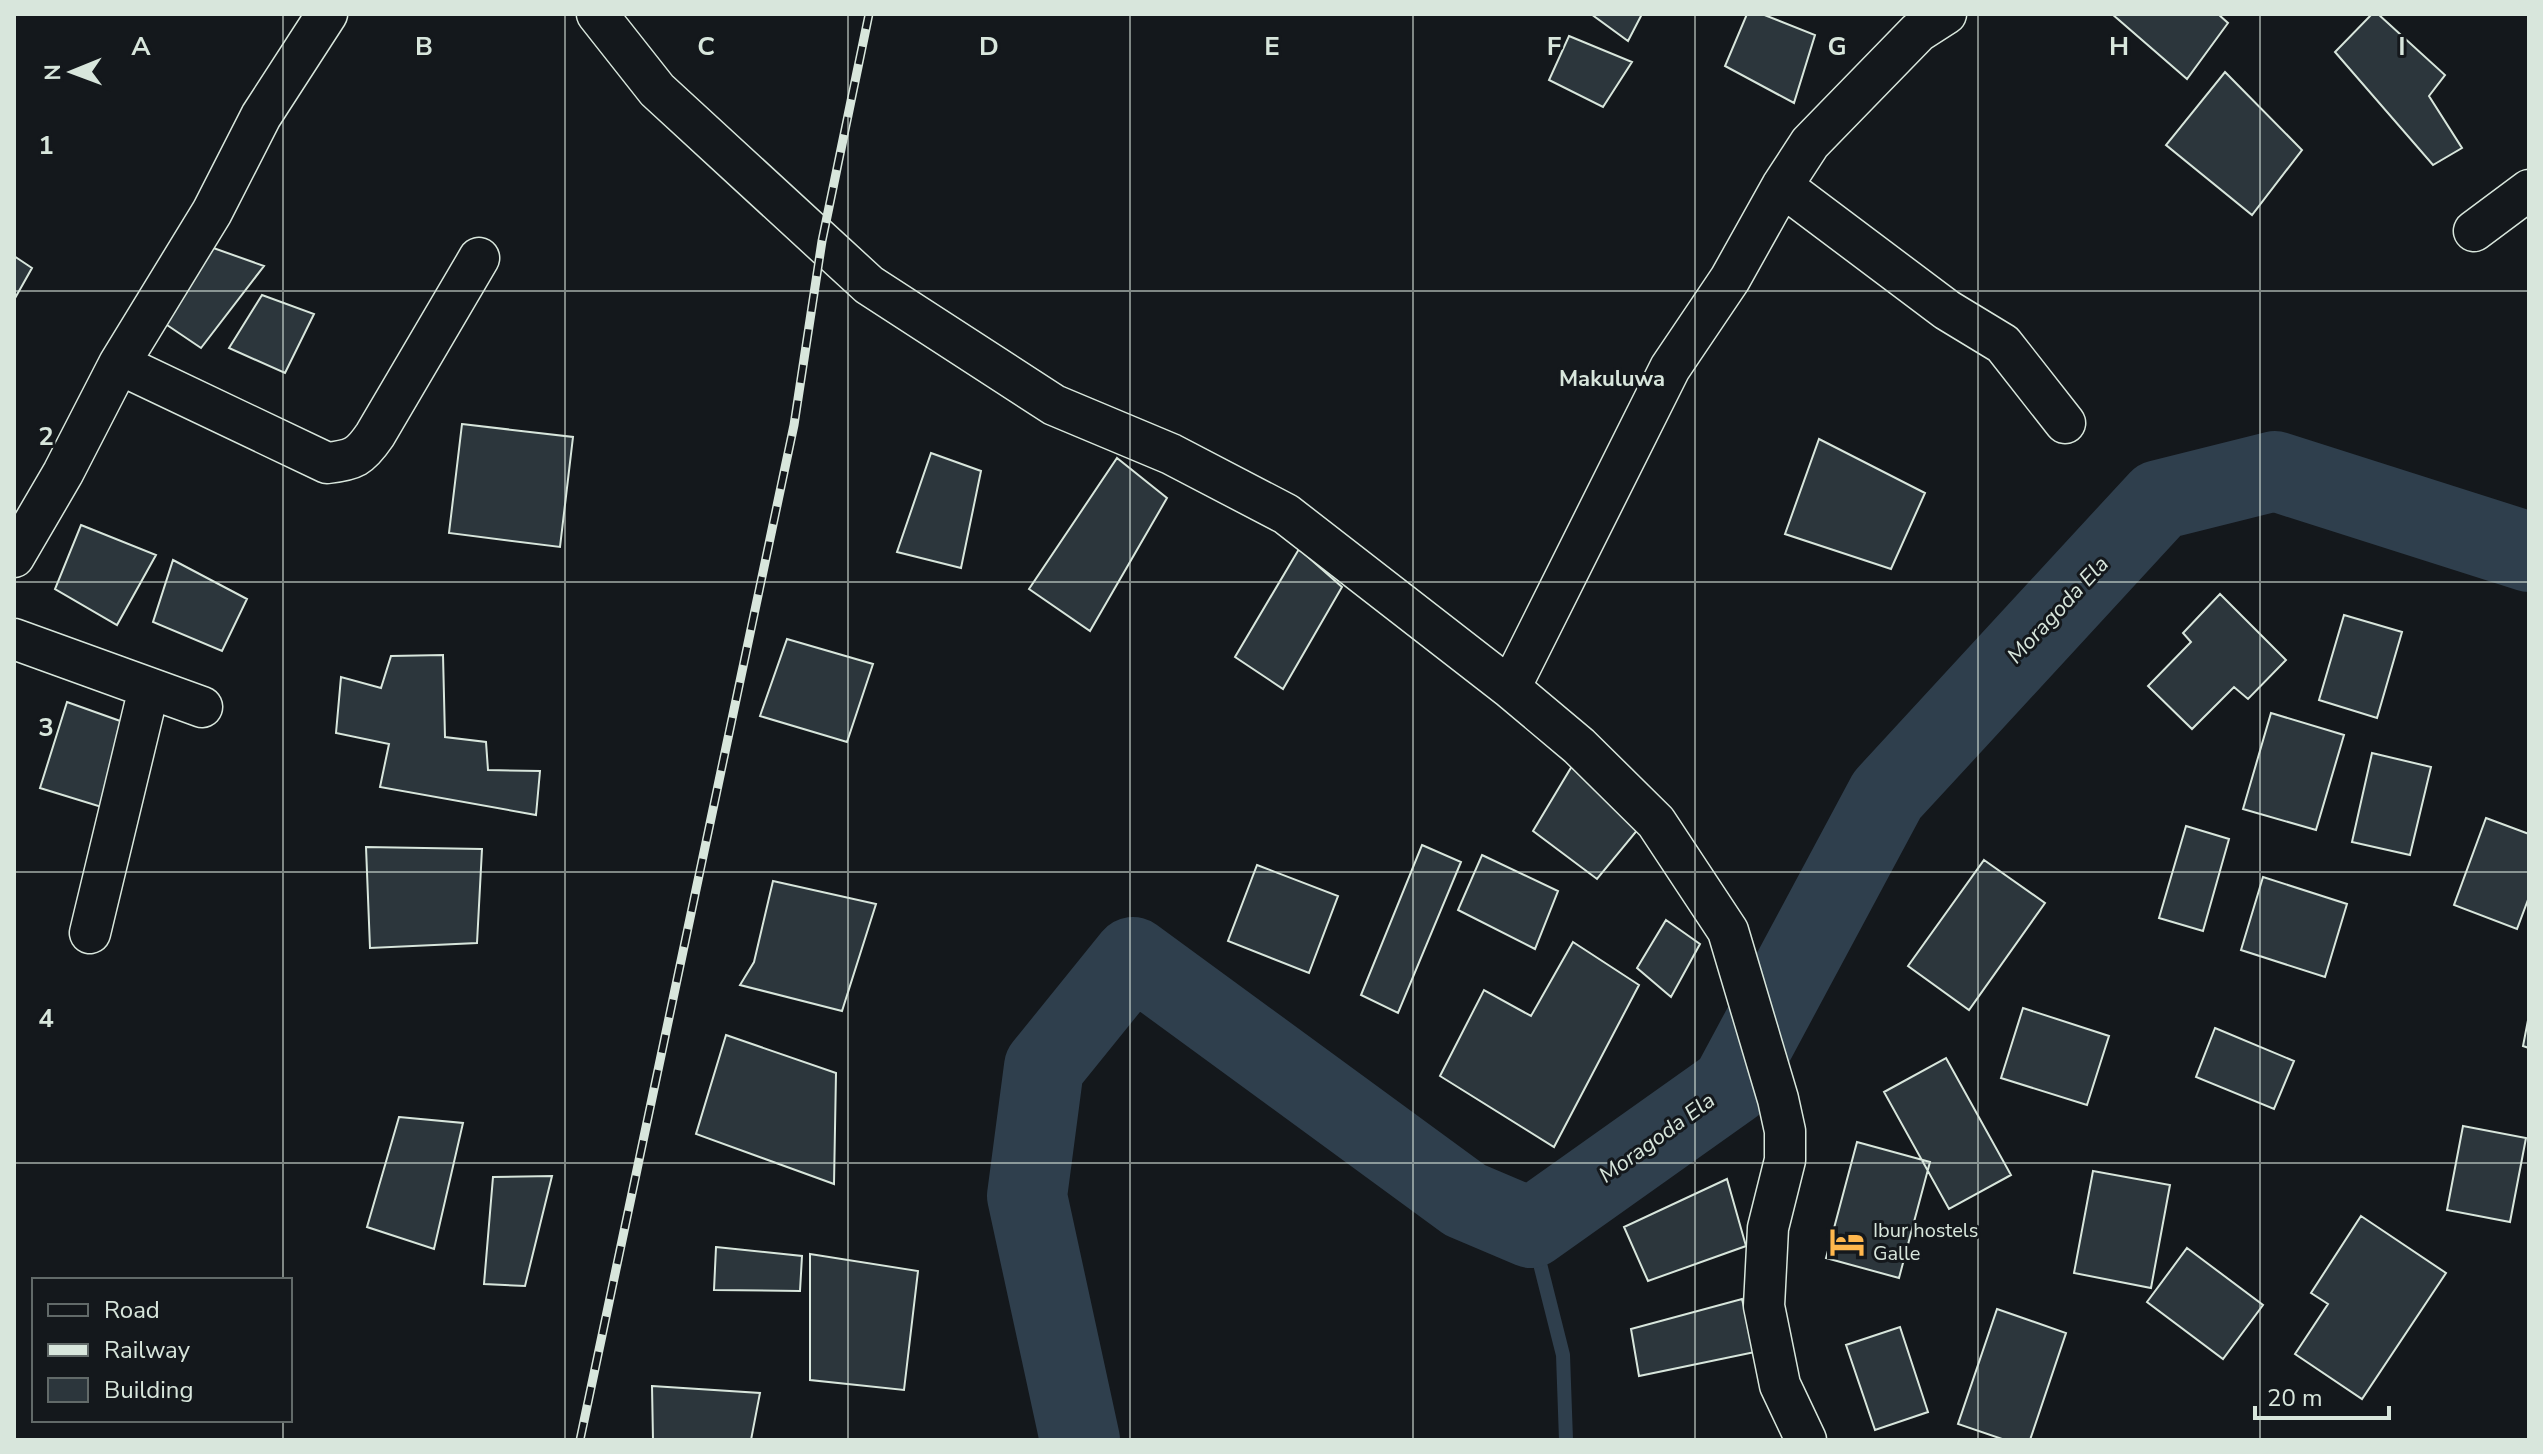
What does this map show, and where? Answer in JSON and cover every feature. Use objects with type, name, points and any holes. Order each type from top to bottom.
[{"type":"street","points":[[14,557],[63,473],[119,364],[212,212],[261,116],[327,14]]},
{"type":"street","points":[[597,14],[657,90],[869,285],[1054,405],[1171,454],[1286,514],[1510,688],[1579,746],[1656,822],[1728,931],[1778,1099],[1785,1131],[1785,1160],[1768,1228],[1764,1306],[1780,1385],[1806,1440]]},
{"type":"street","points":[[1510,688],[1670,368],[1730,279],[1782,186],[1810,143],[1918,32],[1946,14]]},
{"type":"street","points":[[1782,186],[1947,310],[2003,344],[2065,423]]},
{"type":"street","points":[[2474,231],[2529,190]]},
{"type":"street","points":[[119,364],[327,463],[345,461],[361,455],[375,435],[479,258]]},
{"type":"street","points":[[14,639],[147,697],[202,707]]},
{"type":"street","points":[[90,933],[147,697]]},
{"type":"building","points":[[1591,14],[1642,14],[1628,41]]},
{"type":"building","points":[[1747,14],[1762,14],[1815,35],[1794,103],[1725,66]]},
{"type":"building","points":[[2112,14],[2218,14],[2228,23],[2187,79]]},
{"type":"building","points":[[2372,14],[2378,14],[2445,75],[2429,96],[2462,148],[2433,165],[2335,52]]},
{"type":"building","points":[[1569,36],[1632,62],[1603,107],[1549,80]]},
{"type":"building","points":[[2225,72],[2302,150],[2252,215],[2166,145]]},
{"type":"building","points":[[205,245],[264,266],[201,348],[164,323]]},
{"type":"building","points":[[14,256],[32,268],[14,300]]},
{"type":"building","points":[[262,295],[314,314],[285,373],[229,348]]},
{"type":"building","points":[[462,424],[573,437],[560,547],[449,533]]},
{"type":"building","points":[[1819,439],[1925,493],[1891,569],[1785,534]]},
{"type":"building","points":[[931,453],[981,471],[961,568],[897,552]]},
{"type":"building","points":[[1117,458],[1167,498],[1090,631],[1029,589]]},
{"type":"building","points":[[81,525],[156,555],[117,625],[55,589]]},
{"type":"building","points":[[1299,549],[1342,587],[1283,689],[1235,657]]},
{"type":"building","points":[[173,560],[247,599],[222,651],[153,622]]},
{"type":"building","points":[[2220,594],[2286,660],[2248,699],[2234,687],[2192,729],[2148,686],[2191,642],[2183,633]]},
{"type":"building","points":[[2344,615],[2402,632],[2377,718],[2319,700]]},
{"type":"building","points":[[787,639],[873,664],[847,742],[760,716]]},
{"type":"building","points":[[443,655],[445,737],[486,742],[488,770],[540,771],[536,815],[380,787],[389,744],[336,733],[341,677],[381,688],[391,656]]},
{"type":"building","points":[[67,702],[123,722],[108,809],[40,788]]},
{"type":"building","points":[[2271,713],[2344,735],[2316,830],[2243,809]]},
{"type":"building","points":[[2372,753],[2431,767],[2410,855],[2352,842]]},
{"type":"building","points":[[1572,766],[1644,822],[1597,879],[1533,831]]},
{"type":"building","points":[[2486,818],[2529,834],[2529,897],[2517,929],[2454,905]]},
{"type":"building","points":[[2186,826],[2229,839],[2203,931],[2159,918]]},
{"type":"building","points":[[1422,845],[1461,862],[1398,1013],[1361,995]]},
{"type":"building","points":[[366,847],[482,849],[477,943],[370,948]]},
{"type":"building","points":[[1482,855],[1558,891],[1535,949],[1458,910]]},
{"type":"building","points":[[1984,860],[2045,903],[1969,1010],[1908,966]]},
{"type":"building","points":[[1257,865],[1338,896],[1309,973],[1228,941]]},
{"type":"building","points":[[2263,877],[2347,904],[2325,977],[2241,950]]},
{"type":"building","points":[[773,881],[876,904],[842,1011],[740,985],[754,962]]},
{"type":"building","points":[[1666,920],[1700,944],[1671,997],[1637,968]]},
{"type":"building","points":[[1573,942],[1639,985],[1554,1147],[1440,1076],[1484,990],[1531,1016]]},
{"type":"building","points":[[2023,1008],[2109,1036],[2087,1105],[2001,1078]]},
{"type":"building","points":[[2529,1015],[2529,1048],[2523,1046]]},
{"type":"building","points":[[2215,1028],[2294,1061],[2274,1109],[2196,1077]]},
{"type":"building","points":[[726,1035],[836,1073],[834,1184],[696,1134]]},
{"type":"building","points":[[1946,1058],[2011,1175],[1949,1209],[1884,1092]]},
{"type":"building","points":[[399,1117],[463,1123],[434,1249],[367,1227]]},
{"type":"building","points":[[2463,1126],[2526,1138],[2510,1222],[2447,1210]]},
{"type":"building","points":[[1857,1142],[1930,1162],[1899,1278],[1826,1258]]},
{"type":"building","points":[[2093,1171],[2170,1185],[2151,1288],[2074,1273]]},
{"type":"building","points":[[552,1176],[525,1286],[484,1284],[493,1177]]},
{"type":"building","points":[[1727,1179],[1746,1246],[1648,1281],[1624,1227]]},
{"type":"building","points":[[2361,1216],[2446,1273],[2362,1399],[2295,1354],[2328,1304],[2311,1293]]},
{"type":"building","points":[[716,1247],[802,1256],[800,1291],[714,1290]]},
{"type":"building","points":[[2187,1248],[2263,1305],[2223,1359],[2147,1302]]},
{"type":"building","points":[[810,1254],[918,1271],[904,1390],[810,1380]]},
{"type":"building","points":[[1742,1299],[1755,1352],[1639,1376],[1631,1329]]},
{"type":"building","points":[[1997,1309],[2066,1333],[2030,1440],[2005,1440],[1958,1424]]},
{"type":"building","points":[[1900,1327],[1928,1412],[1875,1430],[1846,1345]]},
{"type":"building","points":[[652,1386],[760,1393],[751,1440],[653,1440]]},
{"type":"waterway","name":"Moragoda Ela","points":[[1080,1440],[1027,1196],[1044,1067],[1133,957],[1465,1200],[1531,1228],[1731,1086],[1887,795],[2159,500],[2275,471],[2529,552]]},
{"type":"waterway","points":[[1531,1228],[1563,1355],[1566,1440]]},
{"type":"railway","points":[[580,1440],[794,425],[822,241],[869,14]]},
{"type":"place","name":"Ibur hostels Galle","points":[[1847,1242]]},
{"type":"district","name":"Makuluwa","points":[[1612,379]]}]
